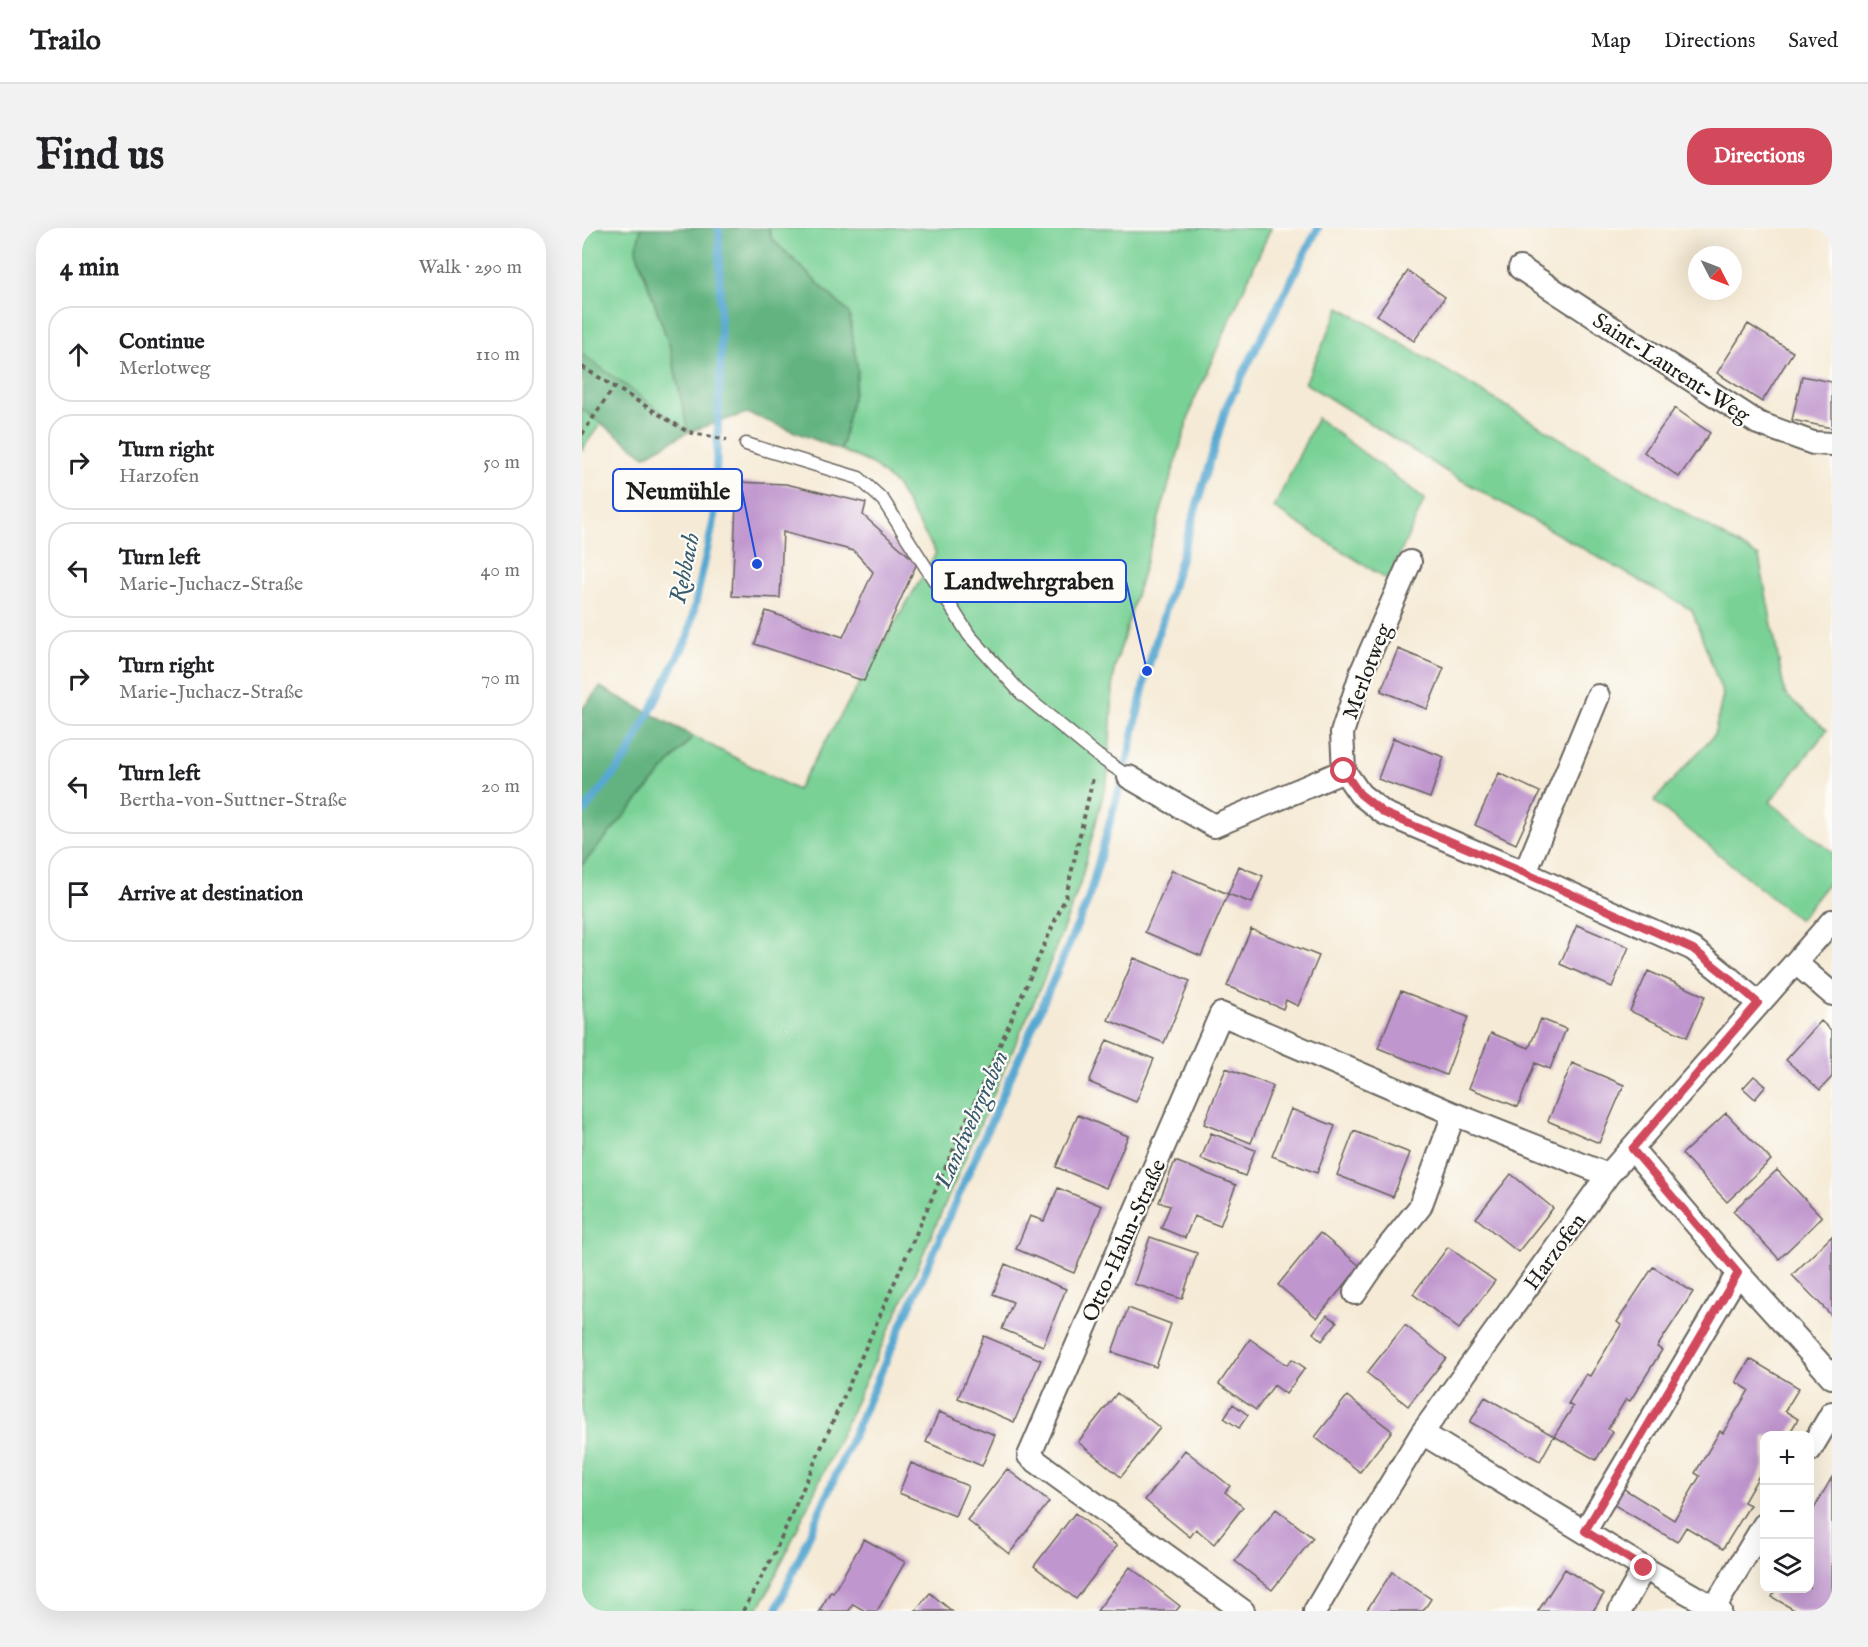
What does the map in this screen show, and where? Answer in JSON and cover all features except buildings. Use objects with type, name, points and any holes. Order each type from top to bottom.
[{"type":"street","name":"Saint-Laurent-Weg","points":[[1520,268],[1758,423],[1813,443],[1832,444]]},
{"type":"street","name":"Merlotweg","points":[[1344,771],[1342,733],[1362,671],[1410,562]]},
{"type":"street","points":[[1525,873],[1598,696]]},
{"type":"street","points":[[1122,772],[1214,826],[1344,771],[1360,794],[1384,813],[1525,873],[1693,949],[1758,1003]]},
{"type":"street","name":"Harzofen","points":[[1315,1611],[1422,1433],[1608,1175],[1832,921]]},
{"type":"street","points":[[1796,963],[1832,994]]},
{"type":"street","name":"Otto-Hahn-Straße","points":[[1243,1611],[1029,1456],[1221,1014],[1454,1114],[1608,1175]]},
{"type":"street","points":[[1355,1293],[1376,1262],[1420,1207],[1454,1114]]},
{"type":"street","points":[[1632,1149],[1738,1273],[1832,1377]]},
{"type":"street","points":[[1585,1531],[1738,1273]]},
{"type":"street","points":[[1814,1442],[1832,1413]]},
{"type":"street","points":[[1422,1433],[1644,1568],[1717,1609],[1760,1532]]},
{"type":"street","points":[[1620,1611],[1644,1568]]},
{"type":"lane","points":[[746,444],[859,478],[883,500],[969,635],[1021,693],[1098,756],[1122,772]]},
{"type":"path","points":[[582,368],[688,432],[746,444]]},
{"type":"path","points":[[582,434],[614,387]]},
{"type":"path","points":[[743,1611],[774,1554],[1066,896],[1098,756]]},
{"type":"green space","points":[[582,228],[641,228],[636,251],[670,347],[688,432],[582,354]]},
{"type":"green space","points":[[641,228],[769,228],[771,238],[849,313],[858,372],[841,450],[747,413],[688,432],[645,456],[582,409],[582,354],[688,431],[670,347],[636,250]]},
{"type":"green space","points":[[769,228],[1271,228],[1193,403],[1114,670],[1108,776],[1080,884],[1044,979],[903,1300],[767,1594],[756,1611],[582,1611],[582,865],[693,736],[797,790],[936,553],[896,485],[872,464],[841,450],[858,372],[849,313],[771,238]]},
{"type":"green space","points":[[1340,307],[1759,557],[1785,694],[1827,730],[1770,802],[1832,852],[1832,878],[1799,920],[1654,801],[1714,735],[1723,695],[1692,610],[1449,473],[1305,383]]},
{"type":"green space","points":[[582,409],[601,423],[582,450]]},
{"type":"green space","points":[[1317,418],[1425,499],[1388,580],[1274,508]]},
{"type":"green space","points":[[600,687],[693,736],[582,865],[582,709]]},
{"type":"waterway","name":"Rehbach","points":[[582,814],[627,757],[688,637],[714,519],[721,355],[719,228]]},
{"type":"waterway","name":"Landwehrgraben","points":[[776,1611],[1087,903],[1128,758],[1147,671],[1227,405],[1318,228]]},
{"type":"place","name":"Neumühle","points":[[757,564]]},
{"type":"place","name":"Landwehrgraben","points":[[1147,671]]},
{"type":"route","points":[[1344,771],[1360,794],[1384,813],[1525,873],[1693,949],[1758,1003],[1632,1149],[1738,1273],[1585,1531],[1644,1568]]}]
